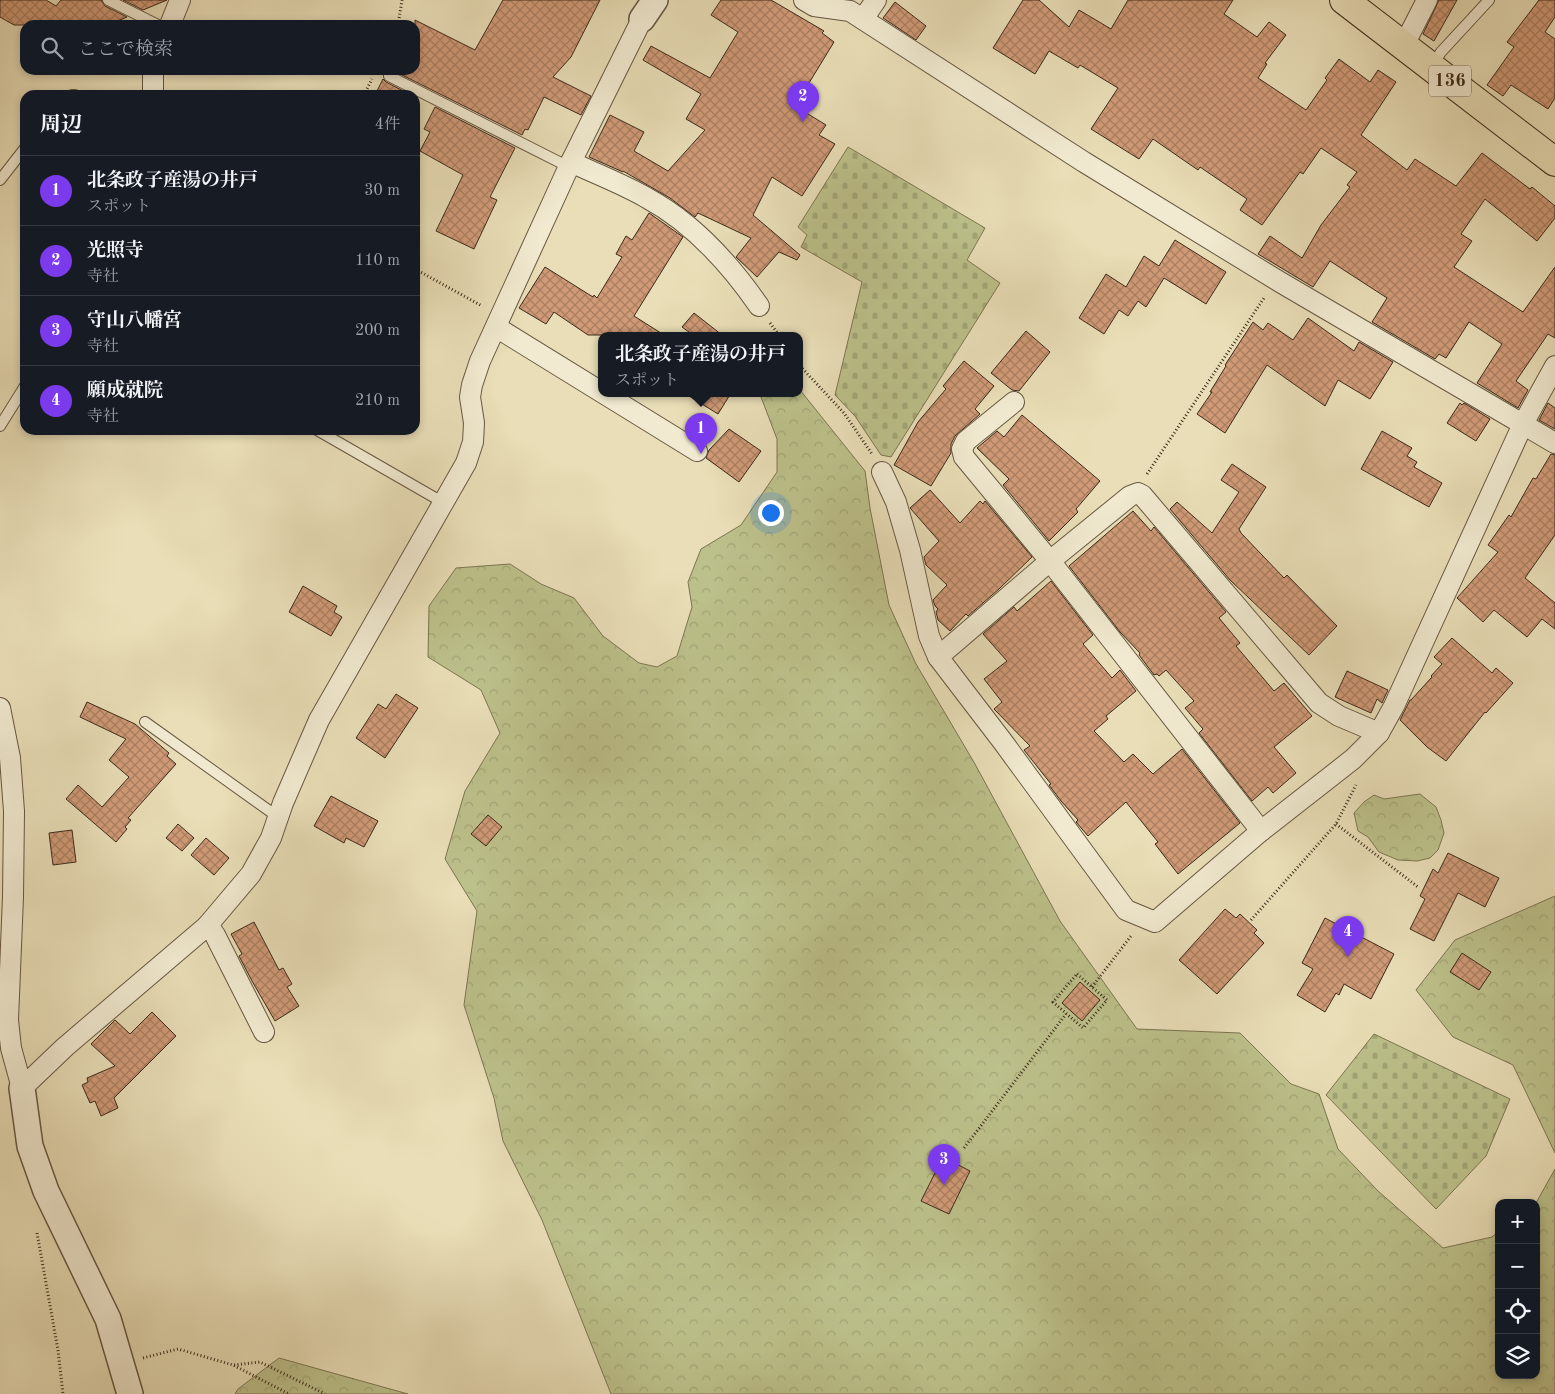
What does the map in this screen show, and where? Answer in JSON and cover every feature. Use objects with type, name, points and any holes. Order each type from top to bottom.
[{"type":"highway","name":"136","points":[[1344,0],[1554,158]]},
{"type":"street","points":[[172,20],[180,0]]},
{"type":"street","points":[[804,0],[820,8],[850,11],[1084,162],[1276,280],[1555,443]]},
{"type":"street","points":[[863,19],[876,0]]},
{"type":"street","points":[[1404,45],[1427,0]]},
{"type":"street","points":[[22,1088],[65,1048],[208,925],[250,874],[271,838],[319,720],[466,463],[473,442],[474,422],[470,397],[480,361],[570,164],[648,9]]},
{"type":"street","points":[[152,90],[153,75]]},
{"type":"street","points":[[570,164],[648,198],[677,217],[710,246],[759,306]]},
{"type":"street","points":[[498,322],[598,387]]},
{"type":"street","points":[[882,472],[896,502],[910,550],[929,636],[938,657],[1126,910],[1155,922],[1261,831],[1353,759],[1378,733],[1394,706],[1523,424],[1555,366]]},
{"type":"street","points":[[614,397],[697,451]]},
{"type":"street","points":[[1014,402],[966,441],[962,449],[964,457],[1050,561],[1261,831]]},
{"type":"street","points":[[938,657],[1050,561],[1134,493],[1142,495],[1319,703],[1339,716],[1378,733]]},
{"type":"street","points":[[0,708],[10,758],[14,811],[8,1020],[11,1048],[22,1088],[30,1146],[46,1191],[108,1319],[130,1394]]},
{"type":"street","points":[[208,925],[215,935],[264,1032]]},
{"type":"lane","points":[[108,0],[148,20]]},
{"type":"lane","points":[[1431,66],[1441,52],[1489,0]]},
{"type":"lane","points":[[389,76],[418,90]]},
{"type":"lane","points":[[420,91],[570,164]]},
{"type":"lane","points":[[0,180],[20,154]]},
{"type":"lane","points":[[0,426],[20,394]]},
{"type":"lane","points":[[326,435],[444,503]]},
{"type":"lane","points":[[145,722],[278,817]]},
{"type":"path","points":[[399,20],[402,0]]},
{"type":"path","points":[[367,90],[373,78]]},
{"type":"path","points":[[420,272],[498,322]]},
{"type":"path","points":[[1134,493],[1276,280]]},
{"type":"path","points":[[803,369],[844,413],[882,472]]},
{"type":"path","points":[[1251,920],[1336,824],[1357,784]]},
{"type":"path","points":[[1336,824],[1418,887]]},
{"type":"path","points":[[1092,987],[1122,948]]},
{"type":"path","points":[[1077,974],[1092,987],[1107,1000],[1083,1028],[1052,1002],[1077,974]]},
{"type":"path","points":[[964,1148],[1066,1014]]},
{"type":"path","points":[[35,1224],[58,1350],[62,1394]]},
{"type":"path","points":[[135,1360],[178,1350],[234,1366],[289,1394]]},
{"type":"path","points":[[234,1366],[260,1362],[324,1394]]},
{"type":"green space","points":[[848,147],[985,228],[967,260],[1000,283],[891,457],[881,455],[855,416],[835,395],[862,282],[801,247],[807,235],[798,227]]},
{"type":"green space","points":[[803,394],[865,471],[870,508],[889,605],[916,664],[975,764],[1060,921],[1137,1029],[1240,1033],[1291,1084],[1319,1094],[1338,1149],[1378,1191],[1443,1248],[1492,1237],[1495,1234],[1495,1379],[1540,1379],[1540,1199],[1538,1199],[1555,1169],[1555,1394],[611,1394],[542,1220],[503,1141],[494,1098],[464,1005],[477,911],[445,859],[465,791],[500,733],[481,690],[428,657],[429,606],[456,568],[510,564],[541,584],[574,598],[603,636],[639,663],[657,667],[677,656],[692,607],[688,582],[701,549],[741,525],[777,472],[777,439],[761,397],[803,397]]},
{"type":"green space","points":[[1420,794],[1436,807],[1444,833],[1438,850],[1430,858],[1417,861],[1398,860],[1379,852],[1368,837],[1358,831],[1354,813],[1374,795],[1384,799]]},
{"type":"green space","points":[[1555,896],[1555,1153],[1513,1065],[1453,1037],[1416,990],[1455,940]]},
{"type":"green space","points":[[1374,1034],[1510,1099],[1486,1156],[1436,1209],[1326,1095]]},
{"type":"green space","points":[[279,1358],[408,1394],[235,1394],[238,1389]]},
{"type":"building","points":[[0,0],[46,0],[56,6],[61,0],[101,0],[105,6],[127,17],[120,20],[20,20],[20,25],[14,25],[0,17]]},
{"type":"building","points":[[123,0],[167,0],[143,10]]},
{"type":"building","points":[[503,0],[600,0],[571,57],[553,77],[591,96],[581,115],[544,97],[528,130],[525,129],[522,135],[402,75],[420,75],[420,22],[475,50]]},
{"type":"building","points":[[721,0],[771,0],[824,31],[822,33],[834,42],[795,106],[826,125],[819,135],[835,144],[802,196],[772,177],[753,215],[800,255],[797,260],[779,252],[757,277],[736,257],[751,238],[698,213],[695,217],[670,198],[623,171],[589,157],[610,115],[644,132],[634,151],[668,171],[705,130],[686,119],[701,94],[643,60],[651,46],[710,78],[738,32],[711,15]]},
{"type":"building","points":[[1023,0],[1039,0],[1069,27],[1079,10],[1111,29],[1128,0],[1233,0],[1224,14],[1257,37],[1269,22],[1286,35],[1265,63],[1267,64],[1258,78],[1306,110],[1339,59],[1370,82],[1378,70],[1396,82],[1361,135],[1407,170],[1415,159],[1456,186],[1482,153],[1530,189],[1532,187],[1555,206],[1555,218],[1537,241],[1485,199],[1461,234],[1472,241],[1454,267],[1523,312],[1555,267],[1555,338],[1548,334],[1516,381],[1528,390],[1518,408],[1477,383],[1502,344],[1469,322],[1446,358],[1439,354],[1435,359],[1372,322],[1387,298],[1330,261],[1313,287],[1258,254],[1270,236],[1302,258],[1321,225],[1350,187],[1347,185],[1357,172],[1321,148],[1303,174],[1300,172],[1262,225],[1240,210],[1247,199],[1200,167],[1198,170],[1153,139],[1139,159],[1091,129],[1118,88],[1080,65],[1078,68],[1049,51],[1035,74],[993,48]]},
{"type":"building","points":[[1439,0],[1457,0],[1434,41],[1423,34]]},
{"type":"building","points":[[1539,0],[1555,0],[1555,17],[1545,32],[1555,39],[1555,98],[1548,109],[1511,85],[1503,96],[1487,85],[1514,47],[1507,42]]},
{"type":"building","points":[[895,2],[926,26],[916,40],[883,18]]},
{"type":"building","points":[[383,79],[401,90],[378,90]]},
{"type":"building","points":[[435,107],[515,148],[490,197],[497,200],[474,249],[436,231],[463,175],[420,151],[430,132],[424,129]]},
{"type":"building","points":[[649,213],[683,237],[634,316],[659,332],[598,332],[598,335],[588,335],[554,312],[546,324],[519,308],[545,267],[597,298],[622,257],[616,254],[626,236],[632,240]]},
{"type":"building","points":[[1175,240],[1226,272],[1206,304],[1164,278],[1146,307],[1138,301],[1128,316],[1119,310],[1104,334],[1079,318],[1106,274],[1126,287],[1144,256],[1159,266]]},
{"type":"building","points":[[694,313],[718,332],[689,332],[682,327]]},
{"type":"building","points":[[1308,318],[1354,351],[1359,342],[1393,362],[1370,399],[1338,380],[1325,406],[1267,365],[1225,433],[1197,414],[1212,392],[1210,392],[1225,365],[1253,322],[1263,330],[1268,323],[1293,340]]},
{"type":"building","points":[[1026,331],[1050,352],[1019,391],[1012,390],[991,373]]},
{"type":"building","points":[[964,361],[994,386],[975,409],[980,414],[955,436],[951,444],[951,453],[931,486],[894,465],[918,422],[946,389],[943,386]]},
{"type":"building","points":[[690,397],[729,397],[718,414]]},
{"type":"building","points":[[1460,403],[1462,405],[1464,403],[1490,419],[1476,441],[1447,423]]},
{"type":"building","points":[[1548,403],[1555,408],[1555,429],[1539,420]]},
{"type":"building","points":[[1022,415],[1100,481],[1076,509],[1078,512],[1049,541],[1003,485],[1009,479],[977,448],[997,431],[1004,437]]},
{"type":"building","points":[[729,429],[761,451],[739,482],[706,458],[709,450]]},
{"type":"building","points":[[1382,431],[1412,448],[1407,456],[1417,462],[1414,467],[1442,483],[1429,507],[1361,469]]},
{"type":"building","points":[[1551,454],[1555,455],[1555,535],[1525,578],[1555,603],[1555,629],[1542,619],[1527,637],[1494,610],[1483,622],[1457,598],[1498,552],[1488,545],[1509,515],[1511,517],[1533,478],[1536,479]]},
{"type":"building","points":[[1232,464],[1266,487],[1239,529],[1241,533],[1284,578],[1287,575],[1337,626],[1309,655],[1230,580],[1170,509],[1177,502],[1212,533],[1239,492],[1221,480]]},
{"type":"building","points":[[930,490],[960,523],[980,501],[983,504],[985,501],[1032,557],[968,616],[966,614],[950,631],[938,620],[936,612],[938,609],[933,600],[947,585],[926,565],[924,557],[939,541],[910,508]]},
{"type":"building","points":[[1133,511],[1151,531],[1154,527],[1226,612],[1219,618],[1240,643],[1236,646],[1274,691],[1284,683],[1312,716],[1274,747],[1296,773],[1273,793],[1268,787],[1252,801],[1199,733],[1203,729],[1185,708],[1194,701],[1166,670],[1159,676],[1157,674],[1154,675],[1139,655],[1140,653],[1120,632],[1069,566]]},
{"type":"building","points":[[1051,581],[1093,635],[1083,644],[1112,678],[1120,670],[1136,691],[1106,716],[1108,719],[1094,731],[1124,762],[1133,754],[1153,774],[1182,749],[1240,823],[1178,874],[1155,844],[1158,842],[1126,802],[1088,836],[1076,822],[1078,820],[1061,801],[1049,785],[1051,784],[1024,750],[1030,746],[994,709],[1002,702],[984,679],[1007,661],[983,634],[1014,607],[1017,611]]},
{"type":"building","points":[[303,586],[337,606],[334,612],[342,617],[331,636],[289,612]]},
{"type":"building","points":[[1452,638],[1492,673],[1496,668],[1513,683],[1485,712],[1446,761],[1427,747],[1400,720],[1410,700],[1442,664],[1434,657]]},
{"type":"building","points":[[1347,671],[1388,690],[1382,703],[1377,699],[1371,713],[1335,697]]},
{"type":"building","points":[[396,694],[418,708],[385,758],[356,738],[378,704],[386,709]]},
{"type":"building","points":[[87,702],[135,724],[169,753],[167,756],[176,764],[128,818],[131,820],[125,827],[127,829],[116,842],[66,799],[78,785],[102,807],[129,777],[109,760],[126,739],[80,717]]},
{"type":"building","points":[[331,796],[378,821],[364,847],[346,838],[344,843],[314,826]]},
{"type":"building","points":[[488,815],[502,827],[486,846],[471,834]]},
{"type":"building","points":[[178,824],[194,838],[182,851],[166,838]]},
{"type":"building","points":[[72,830],[76,862],[53,865],[49,833]]},
{"type":"building","points":[[206,838],[229,858],[214,875],[191,855]]},
{"type":"building","points":[[1448,853],[1499,878],[1485,907],[1458,893],[1434,941],[1410,929],[1425,899],[1420,896],[1433,869],[1438,873]]},
{"type":"building","points":[[1225,909],[1236,918],[1240,914],[1257,930],[1254,933],[1264,943],[1217,994],[1179,960]]},
{"type":"building","points":[[1325,918],[1394,954],[1371,999],[1344,984],[1339,995],[1336,993],[1325,1012],[1297,995],[1313,969],[1302,963]]},
{"type":"building","points":[[254,922],[279,970],[283,968],[292,984],[287,987],[299,1006],[275,1021],[239,956],[242,954],[231,934]]},
{"type":"building","points":[[1462,953],[1491,972],[1479,990],[1450,972]]},
{"type":"building","points":[[1080,982],[1100,1000],[1082,1021],[1062,1003]]},
{"type":"building","points":[[152,1012],[176,1036],[114,1098],[118,1108],[101,1116],[95,1101],[90,1103],[82,1085],[88,1082],[87,1078],[115,1066],[91,1044],[115,1020],[130,1034]]},
{"type":"building","points":[[943,1157],[970,1171],[949,1214],[921,1201]]},
{"type":"place","name":"光照寺","points":[[803,122]]},
{"type":"place","name":"北条政子産湯の井戸","points":[[701,454]]},
{"type":"place","name":"願成就院","points":[[1348,957]]},
{"type":"place","name":"守山八幡宮","points":[[944,1185]]}]
